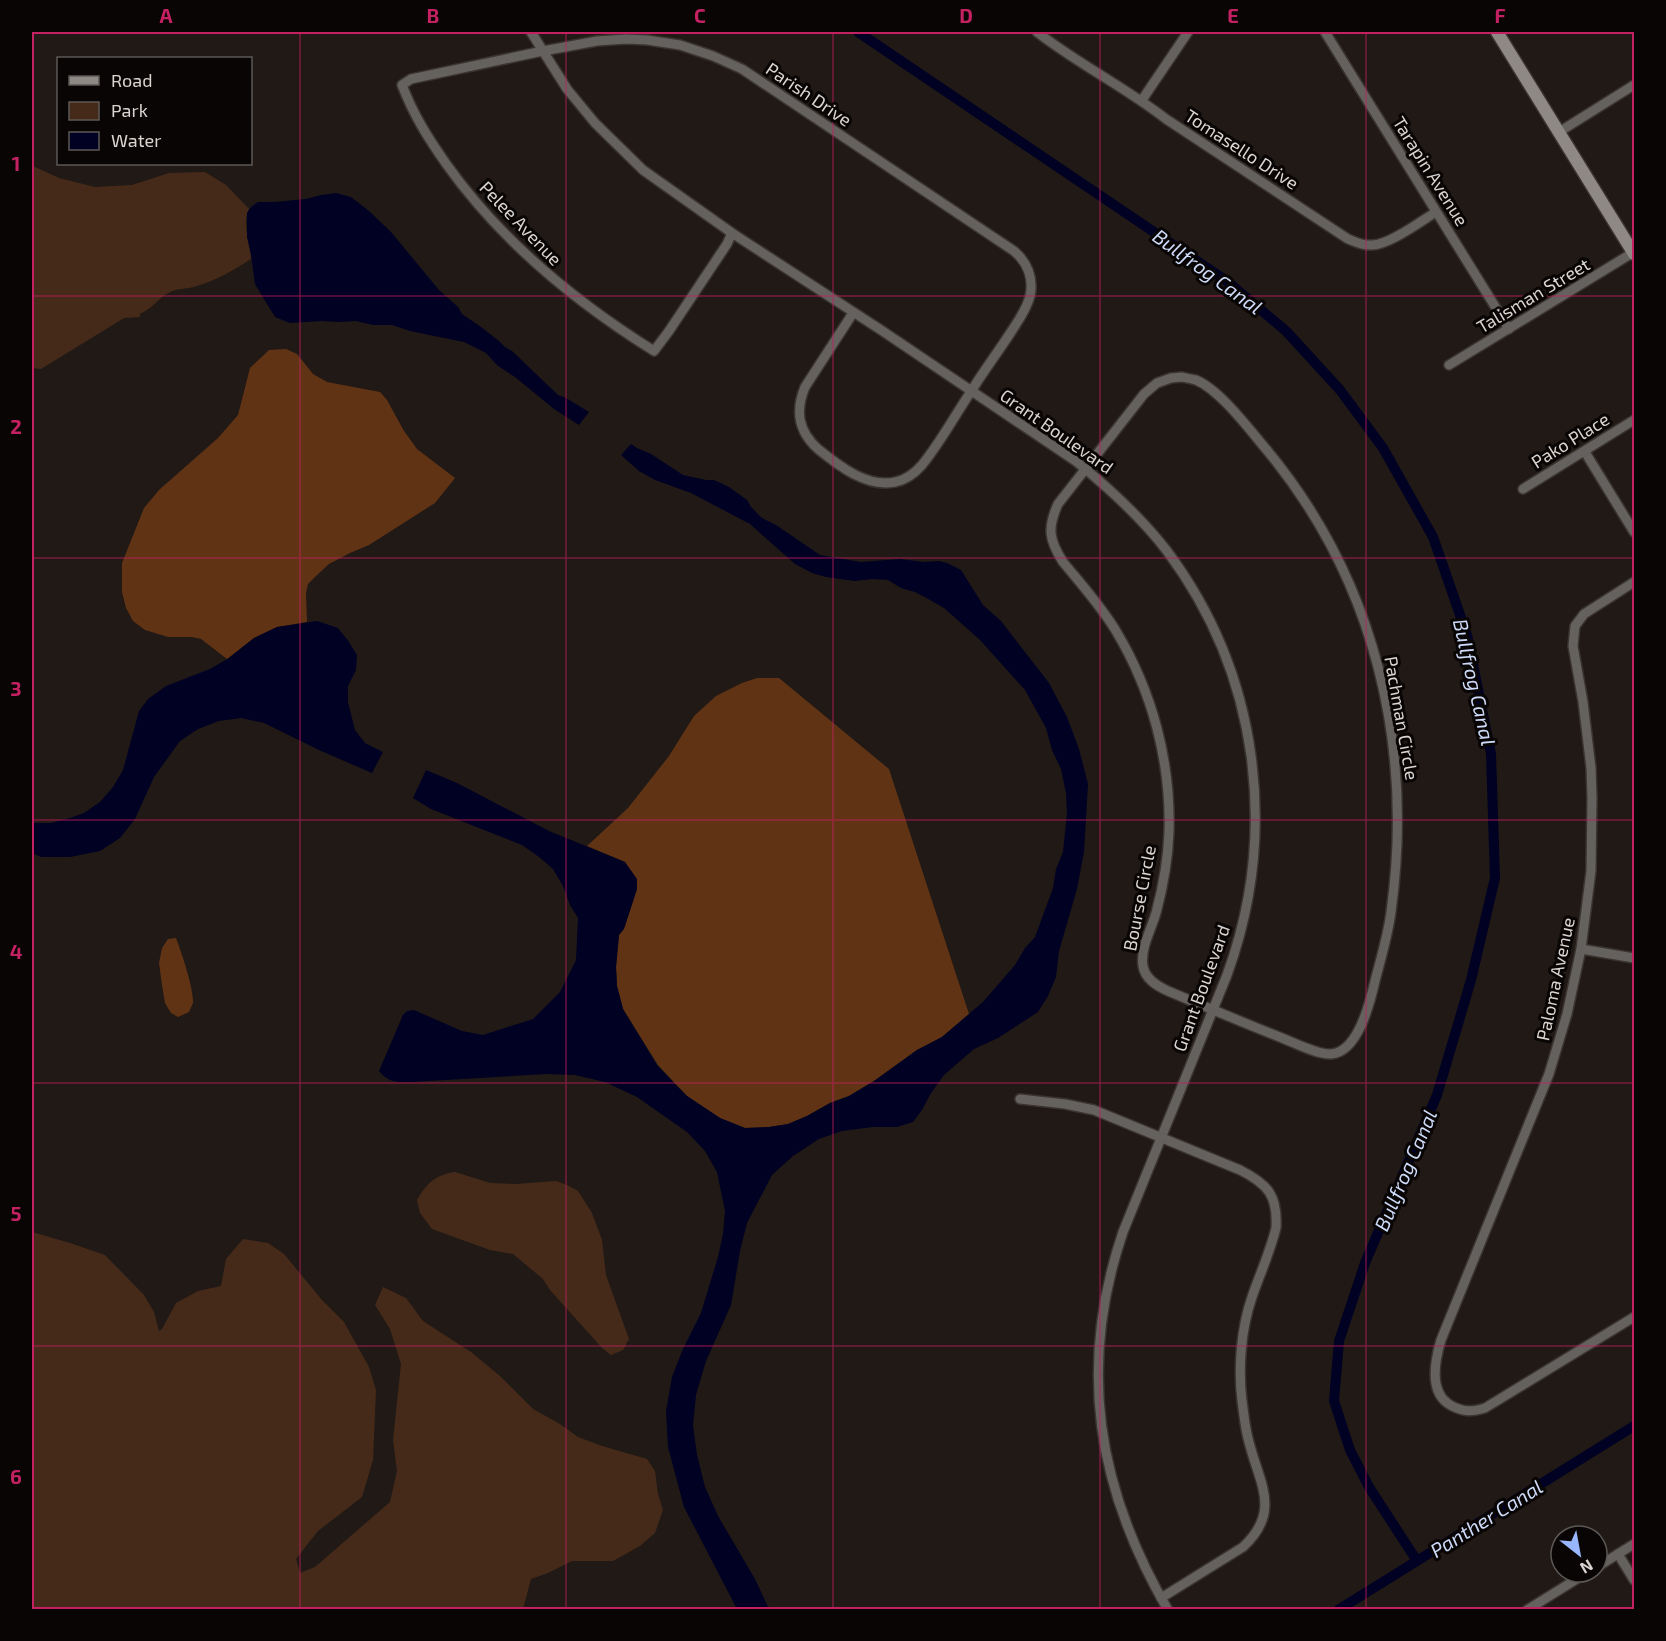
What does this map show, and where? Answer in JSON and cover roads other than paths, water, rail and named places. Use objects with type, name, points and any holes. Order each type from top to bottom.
[{"type":"street","name":"Grant Boulevard","points":[[531,32],[567,89],[611,140],[656,180],[971,391],[1085,469],[1107,487],[1142,521],[1167,552],[1207,614],[1223,649],[1243,713],[1254,779],[1256,824],[1248,903],[1239,941],[1227,975],[1123,1232],[1111,1274],[1101,1325],[1099,1353],[1099,1398],[1105,1450],[1116,1497],[1136,1549],[1168,1610]]},
{"type":"street","name":"Tomasello Drive","points":[[1037,32],[1348,239],[1374,246],[1388,241],[1436,212]]},
{"type":"street","points":[[1142,100],[1181,39],[1188,32]]},
{"type":"street","name":"Tarapin Avenue","points":[[1325,32],[1509,328]]},
{"type":"street","points":[[1497,32],[1634,252]]},
{"type":"street","name":"Parish Drive","points":[[402,85],[411,79],[543,51],[597,41],[626,39],[680,45],[742,69],[1022,258],[1028,268],[1031,284],[1030,296],[1019,319],[971,391]]},
{"type":"street","name":"Pelee Avenue","points":[[402,85],[411,110],[439,153],[474,201],[512,243],[561,287],[654,351],[727,244],[732,233]]},
{"type":"street","points":[[1559,132],[1635,85]]},
{"type":"street","name":"Talisman Street","points":[[1449,365],[1634,252]]},
{"type":"street","points":[[853,313],[805,387],[799,407],[802,429],[808,438],[815,446],[845,468],[875,483],[898,482],[911,476],[935,447],[971,391]]},
{"type":"street","name":"Pachman Circle","points":[[1085,469],[1136,402],[1157,383],[1182,377],[1207,386],[1218,395],[1275,459],[1309,509],[1339,562],[1356,599],[1381,677],[1397,780],[1397,856],[1391,914],[1378,970],[1368,1005],[1353,1041],[1345,1049],[1332,1054],[1321,1053],[1213,1010]]},
{"type":"street","name":"Pako Place","points":[[1523,489],[1635,420]]},
{"type":"street","points":[[1585,452],[1635,532]]},
{"type":"street","name":"Bourse Circle","points":[[1085,469],[1058,504],[1050,527],[1051,538],[1063,562],[1115,629],[1130,656],[1154,714],[1165,762],[1169,832],[1156,913],[1143,953],[1143,968],[1156,985],[1213,1010]]},
{"type":"street","name":"Paloma Avenue","points":[[1635,582],[1584,614],[1575,626],[1573,646],[1583,702],[1593,798],[1591,871],[1581,949],[1567,1014],[1549,1074],[1441,1340],[1435,1366],[1440,1393],[1448,1404],[1461,1410],[1474,1412],[1485,1408],[1635,1317]]},
{"type":"street","points":[[1581,949],[1635,958]]},
{"type":"street","points":[[1020,1098],[1094,1110],[1251,1175],[1268,1190],[1274,1200],[1277,1213],[1274,1239],[1246,1317],[1241,1367],[1242,1400],[1248,1440],[1263,1485],[1265,1499],[1260,1527],[1253,1538],[1235,1553],[1161,1598]]},
{"type":"street","points":[[1609,1560],[1635,1544]]},
{"type":"street","points":[[1618,1554],[1635,1580]]},
{"type":"street","points":[[1527,1610],[1569,1584]]},
{"type":"water","points":[[336,193],[351,197],[391,232],[462,314],[512,351],[558,395],[589,412],[579,425],[498,366],[486,353],[464,342],[392,325],[373,325],[356,321],[290,323],[275,317],[255,284],[247,237],[247,213],[258,202],[306,199]]},
{"type":"water","points":[[631,444],[683,475],[714,480],[729,487],[747,500],[762,518],[820,555],[861,562],[900,559],[939,561],[961,570],[983,605],[1001,621],[1049,683],[1067,717],[1079,749],[1088,784],[1084,852],[1077,889],[1059,951],[1056,977],[1038,1012],[998,1038],[974,1049],[944,1075],[913,1122],[897,1127],[842,1131],[819,1139],[793,1156],[772,1175],[747,1223],[731,1305],[706,1361],[696,1395],[693,1425],[705,1487],[718,1516],[755,1579],[769,1609],[737,1609],[684,1507],[668,1447],[666,1411],[672,1377],[701,1313],[723,1234],[725,1211],[717,1172],[705,1151],[687,1132],[637,1097],[605,1082],[575,1075],[546,1074],[401,1082],[390,1080],[379,1071],[403,1015],[407,1011],[414,1010],[462,1031],[483,1035],[533,1019],[560,992],[576,960],[578,918],[553,869],[522,845],[431,809],[413,798],[426,770],[457,783],[549,831],[625,862],[637,879],[637,889],[624,929],[619,935],[617,986],[623,1009],[657,1065],[687,1096],[720,1118],[745,1128],[788,1124],[849,1096],[917,1050],[942,1037],[983,1002],[1015,965],[1035,937],[1063,852],[1067,813],[1066,793],[1061,769],[1052,750],[1046,728],[1025,690],[980,640],[944,608],[888,580],[855,581],[812,573],[795,564],[750,524],[691,493],[655,480],[639,471],[621,455]]},
{"type":"water","points":[[317,621],[338,628],[357,655],[356,670],[348,686],[348,702],[355,730],[365,743],[383,752],[372,773],[264,723],[241,718],[219,721],[198,729],[180,741],[154,777],[135,819],[120,838],[100,851],[70,857],[41,857],[32,853],[32,823],[51,823],[84,813],[100,802],[113,787],[123,770],[139,711],[148,699],[166,686],[210,669],[229,658],[254,638],[277,627]]},
{"type":"waterway","name":"Bullfrog Canal","points":[[858,32],[1228,282],[1286,331],[1340,390],[1383,448],[1433,537],[1467,635],[1491,754],[1495,878],[1471,980],[1437,1095],[1365,1263],[1339,1341],[1334,1401],[1350,1450],[1369,1487],[1417,1561]]},
{"type":"waterway","name":"Panther Canal","points":[[1338,1610],[1634,1426]]}]
